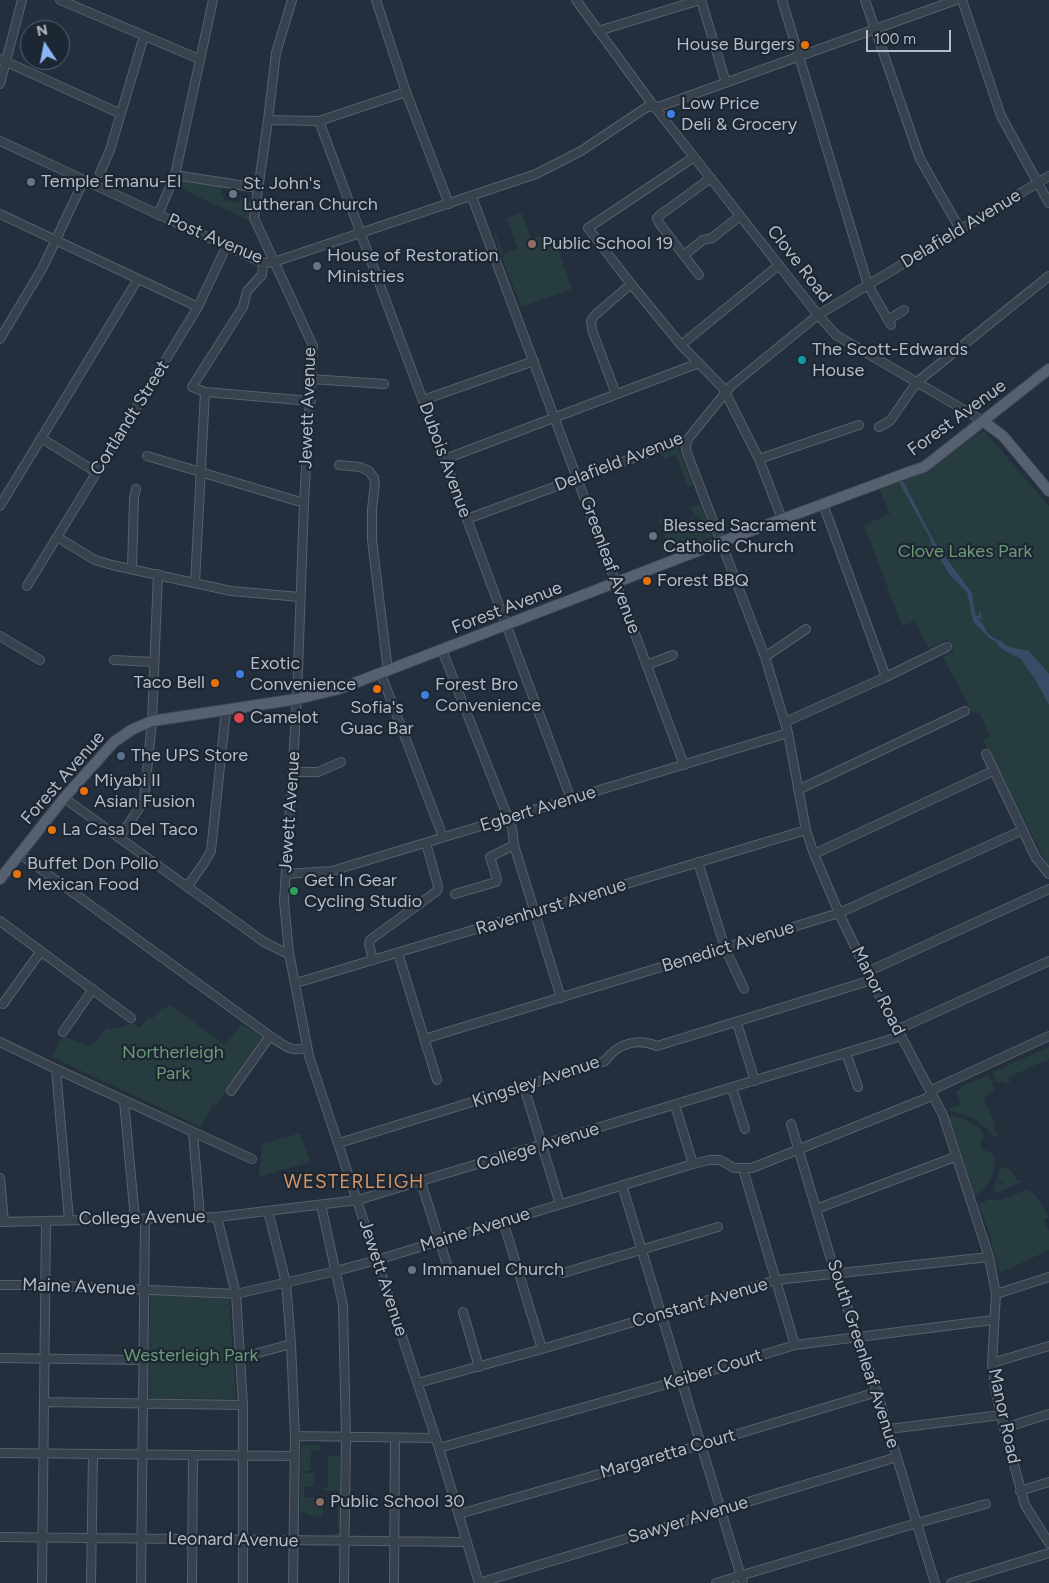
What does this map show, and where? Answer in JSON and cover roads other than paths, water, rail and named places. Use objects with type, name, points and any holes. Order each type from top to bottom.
[{"type":"main road","name":"Forest Avenue","points":[[0,879],[64,798],[114,742],[133,729],[152,721],[297,699],[339,689],[721,542],[924,467],[1049,369]]},
{"type":"main road","name":"Clove Road","points":[[983,421],[1003,436],[1048,489]]},
{"type":"street","points":[[0,84],[3,61],[22,0]]},
{"type":"street","points":[[60,0],[200,59]]},
{"type":"street","points":[[158,215],[175,175],[212,0]]},
{"type":"street","name":"Jewett Avenue","points":[[292,0],[276,53],[254,220],[313,343],[304,503],[297,699],[284,910],[307,1047],[439,1448],[479,1583]]},
{"type":"street","points":[[376,0],[406,92],[449,204]]},
{"type":"street","name":"Clove Road","points":[[576,0],[654,106],[818,315],[836,335],[983,421]]},
{"type":"street","points":[[598,31],[701,0],[726,83]]},
{"type":"street","points":[[782,0],[868,285],[889,322],[904,310]]},
{"type":"street","points":[[865,0],[920,159],[960,229]]},
{"type":"street","name":"Post Avenue","points":[[0,141],[226,247],[263,263],[274,262],[521,180],[581,151],[647,107],[661,106],[956,0]]},
{"type":"street","points":[[962,0],[1000,116],[1049,203]]},
{"type":"street","points":[[100,173],[110,150],[144,36]]},
{"type":"street","points":[[3,61],[121,114]]},
{"type":"street","points":[[268,120],[319,122],[406,92]]},
{"type":"street","name":"Dubois Avenue","points":[[319,122],[571,799]]},
{"type":"street","points":[[694,157],[588,228],[681,345],[720,384],[759,459],[782,519]]},
{"type":"street","points":[[175,175],[258,188]]},
{"type":"street","name":"Delafield Avenue","points":[[467,519],[688,440],[731,386],[818,315],[1049,176]]},
{"type":"street","points":[[699,275],[659,223],[658,217],[711,178]]},
{"type":"street","points":[[0,339],[43,267],[84,180]]},
{"type":"street","name":"Greenleaf Avenue","points":[[472,197],[684,765]]},
{"type":"street","points":[[0,214],[198,307]]},
{"type":"street","points":[[684,255],[703,240],[712,238],[740,216]]},
{"type":"street","name":"Cortlandt Street","points":[[27,586],[198,307],[226,247]]},
{"type":"street","points":[[263,263],[262,275],[247,291],[243,307],[192,387],[205,392],[311,401]]},
{"type":"street","points":[[681,345],[779,265]]},
{"type":"street","points":[[879,427],[890,421],[917,382],[1049,276]]},
{"type":"street","points":[[0,506],[138,279]]},
{"type":"street","points":[[616,394],[592,330],[592,321],[595,316],[631,284]]},
{"type":"street","points":[[423,400],[534,361]]},
{"type":"street","points":[[445,459],[699,364]]},
{"type":"street","points":[[311,379],[384,384]]},
{"type":"street","points":[[195,583],[205,392]]},
{"type":"street","points":[[759,459],[859,425]]},
{"type":"street","points":[[41,438],[96,472]]},
{"type":"street","name":"Manor Road","points":[[688,440],[686,450],[765,657],[785,722],[806,830],[814,854],[867,972],[943,1115],[988,1257],[996,1294],[992,1364],[1004,1428],[1025,1505],[1049,1543]]},
{"type":"street","points":[[147,456],[304,503]]},
{"type":"street","points":[[339,465],[360,467],[369,472],[374,478],[371,528],[384,673],[443,838]]},
{"type":"street","points":[[132,568],[134,498],[136,489]]},
{"type":"street","points":[[823,504],[886,677]]},
{"type":"street","points":[[57,537],[95,560],[231,592],[300,597]]},
{"type":"street","points":[[119,838],[144,801],[152,721],[158,574]]},
{"type":"street","points":[[765,657],[806,629]]},
{"type":"street","points":[[0,636],[40,660]]},
{"type":"street","points":[[785,722],[886,677],[947,647]]},
{"type":"street","points":[[442,650],[512,828],[514,845],[561,998]]},
{"type":"street","points":[[647,665],[673,655]]},
{"type":"street","points":[[114,660],[154,662]]},
{"type":"street","points":[[187,887],[204,863],[210,850],[226,710]]},
{"type":"street","points":[[798,790],[965,711]]},
{"type":"street","name":"Egbert Avenue","points":[[286,874],[332,871],[788,733]]},
{"type":"street","points":[[986,754],[1036,858],[1049,874]]},
{"type":"street","points":[[292,772],[318,772],[341,762]]},
{"type":"street","points":[[814,854],[993,771]]},
{"type":"street","points":[[64,798],[264,942],[286,953],[290,953]]},
{"type":"street","name":"Ravenhurst Avenue","points":[[296,983],[806,830]]},
{"type":"street","name":"Benedict Avenue","points":[[424,1039],[839,913],[1023,830]]},
{"type":"street","points":[[373,960],[369,944],[370,940],[437,890],[438,886],[426,842]]},
{"type":"street","points":[[455,894],[496,882],[490,857],[514,845]]},
{"type":"street","points":[[20,854],[270,1036],[294,1050],[307,1047]]},
{"type":"street","points":[[698,862],[725,948],[744,989]]},
{"type":"street","points":[[867,972],[1049,889]]},
{"type":"street","points":[[0,922],[131,1018]]},
{"type":"street","points":[[3,1004],[41,951]]},
{"type":"street","points":[[398,953],[436,1080]]},
{"type":"street","name":"College Avenue","points":[[2,1222],[217,1217],[358,1200],[896,1038],[904,1027],[1049,961]]},
{"type":"street","name":"Kingsley Avenue","points":[[339,1143],[605,1061],[616,1049],[628,1043],[644,1042],[657,1046],[872,980]]},
{"type":"street","points":[[63,1032],[93,989]]},
{"type":"street","points":[[736,1023],[754,1081]]},
{"type":"street","points":[[230,1091],[270,1036]]},
{"type":"street","points":[[796,1345],[743,1169],[752,1168],[927,1098],[936,1088],[1049,1036]]},
{"type":"street","points":[[0,1042],[252,1159]]},
{"type":"street","points":[[846,1053],[858,1088]]},
{"type":"street","points":[[56,1069],[70,1220]]},
{"type":"street","points":[[524,1087],[560,1204]]},
{"type":"street","points":[[732,1088],[745,1129]]},
{"type":"street","points":[[124,1100],[135,1219]]},
{"type":"street","points":[[675,1105],[693,1164]]},
{"type":"street","name":"South Greenleaf Avenue","points":[[791,1124],[835,1273],[889,1429],[935,1583]]},
{"type":"street","points":[[193,1132],[200,1217]]},
{"type":"street","points":[[816,1209],[956,1157]]},
{"type":"street","name":"Maine Avenue","points":[[0,1285],[45,1285],[236,1294],[336,1272],[709,1160],[720,1160],[734,1168],[743,1169]]},
{"type":"street","points":[[0,1178],[2,1222]]},
{"type":"street","points":[[421,1182],[449,1271]]},
{"type":"street","points":[[622,1185],[742,1579]]},
{"type":"street","points":[[321,1205],[343,1305],[346,1437],[344,1583]]},
{"type":"street","points":[[268,1211],[286,1283],[291,1344],[295,1436],[293,1583]]},
{"type":"street","points":[[217,1217],[236,1294],[243,1405],[242,1583]]},
{"type":"street","points":[[141,1583],[145,1219]]},
{"type":"street","points":[[42,1583],[46,1221]]},
{"type":"street","points":[[503,1221],[542,1349]]},
{"type":"street","points":[[563,1273],[718,1227]]},
{"type":"street","name":"Constant Avenue","points":[[418,1384],[776,1280],[988,1257]]},
{"type":"street","points":[[996,1294],[1049,1277]]},
{"type":"street","points":[[462,1312],[479,1367]]},
{"type":"street","name":"Keiber Court","points":[[439,1448],[681,1380],[796,1345],[994,1320]]},
{"type":"street","points":[[240,1358],[291,1344]]},
{"type":"street","points":[[992,1364],[1049,1346]]},
{"type":"street","points":[[0,1358],[144,1360]]},
{"type":"street","name":"Margaretta Court","points":[[459,1514],[701,1445],[877,1392]]},
{"type":"street","points":[[44,1402],[243,1405]]},
{"type":"street","points":[[1004,1428],[1049,1414]]},
{"type":"street","points":[[889,1429],[1001,1415]]},
{"type":"street","points":[[295,1436],[435,1438]]},
{"type":"street","points":[[394,1583],[395,1438]]},
{"type":"street","points":[[0,1453],[295,1456]]},
{"type":"street","points":[[91,1583],[93,1454]]},
{"type":"street","points":[[192,1583],[193,1455]]},
{"type":"street","name":"Sawyer Avenue","points":[[479,1583],[897,1457]]},
{"type":"street","points":[[1020,1491],[1049,1482]]},
{"type":"street","points":[[716,1583],[742,1579],[917,1523],[986,1504]]},
{"type":"street","name":"Leonard Avenue","points":[[0,1538],[467,1542]]},
{"type":"street","points":[[951,1583],[977,1579],[1049,1553]]},
{"type":"water","points":[[903,481],[935,543],[972,593],[975,613],[977,616],[979,615],[980,609],[983,619],[977,618],[983,624],[988,634],[1009,647],[1029,651],[1049,674],[1049,705],[1021,659],[1000,648],[997,642],[990,639],[973,621],[967,592],[950,575],[932,546],[930,538],[899,482]]},
{"type":"place","name":"House Burgers","points":[[805,45]]},
{"type":"place","name":"Low Price Deli & Grocery","points":[[671,114]]},
{"type":"place","name":"Temple Emanu-El","points":[[31,182]]},
{"type":"place","name":"St. John's Lutheran Church","points":[[233,194]]},
{"type":"place","name":"Public School 19","points":[[532,244]]},
{"type":"place","name":"House of Restoration Ministries","points":[[317,266]]},
{"type":"place","name":"The Scott-Edwards House","points":[[802,360]]},
{"type":"place","name":"Blessed Sacrament Catholic Church","points":[[653,536]]},
{"type":"place","name":"Forest BBQ","points":[[647,581]]},
{"type":"place","name":"Exotic Convenience","points":[[240,674]]},
{"type":"place","name":"Taco Bell","points":[[215,683]]},
{"type":"place","name":"Sofia's Guac Bar","points":[[377,689]]},
{"type":"place","name":"Forest Bro Convenience","points":[[425,695]]},
{"type":"place","name":"Camelot","points":[[239,718]]},
{"type":"place","name":"The UPS Store","points":[[121,756]]},
{"type":"place","name":"Miyabi II Asian Fusion","points":[[84,791]]},
{"type":"place","name":"La Casa Del Taco","points":[[52,830]]},
{"type":"place","name":"Buffet Don Pollo Mexican Food","points":[[17,874]]},
{"type":"place","name":"Get In Gear Cycling Studio","points":[[294,891]]},
{"type":"place","name":"Immanuel Church","points":[[412,1270]]},
{"type":"place","name":"Public School 30","points":[[320,1502]]},
{"type":"district","name":"WESTERLEIGH","points":[[354,1182]]},
{"type":"park label","name":"Clove Lakes Park","points":[[965,552]]},
{"type":"park label","name":"Northerleigh Park","points":[[173,1063]]},
{"type":"park label","name":"Westerleigh Park","points":[[191,1356]]}]
